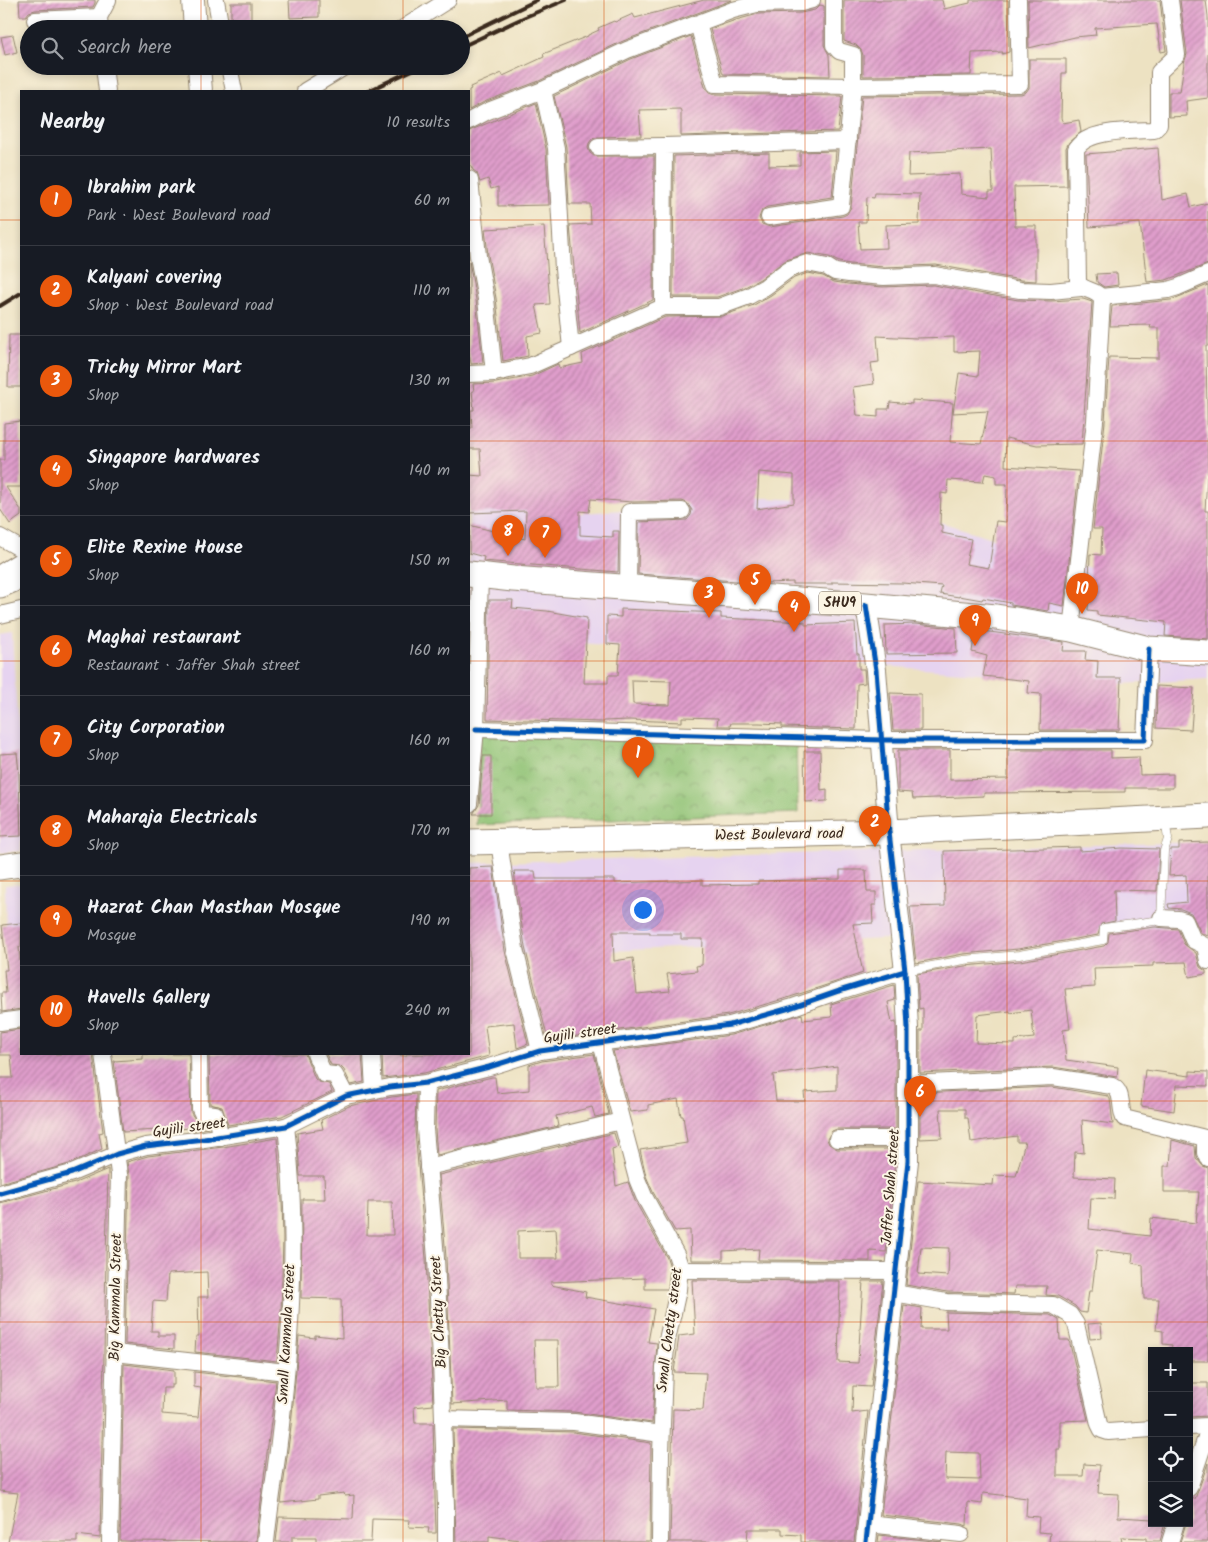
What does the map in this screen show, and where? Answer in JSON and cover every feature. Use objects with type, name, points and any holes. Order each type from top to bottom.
[{"type":"main road","points":[[193,0],[194,20]]},
{"type":"main road","points":[[200,75],[201,90]]},
{"type":"main road","name":"SHU9","points":[[474,575],[866,605],[996,617],[1071,629],[1149,649],[1208,653]]},
{"type":"main road","points":[[0,585],[20,576]]},
{"type":"main road","name":"West Boulevard road","points":[[470,842],[889,832],[1208,816]]},
{"type":"main road","points":[[0,867],[20,864]]},
{"type":"street","points":[[101,20],[108,0]]},
{"type":"street","points":[[183,0],[185,20]]},
{"type":"street","points":[[216,0],[219,20]]},
{"type":"street","points":[[416,20],[448,0]]},
{"type":"street","points":[[470,120],[488,111],[543,90],[627,50],[733,10],[757,4],[801,3],[812,0]]},
{"type":"street","points":[[769,217],[841,206],[853,86],[853,55],[839,52],[834,45],[834,0]]},
{"type":"street","points":[[698,24],[715,84],[853,86],[1020,84],[1018,0]]},
{"type":"street","points":[[1081,288],[1078,283],[1076,149],[1088,138],[1102,134],[1154,130],[1159,125],[1159,72],[1177,55],[1170,0]]},
{"type":"street","points":[[105,75],[107,90]]},
{"type":"street","points":[[192,75],[194,90]]},
{"type":"street","points":[[231,75],[234,90]]},
{"type":"street","points":[[307,90],[331,75]]},
{"type":"street","points":[[543,90],[556,148],[563,269],[572,348]]},
{"type":"street","points":[[598,146],[848,141]]},
{"type":"street","points":[[662,306],[664,146]]},
{"type":"street","points":[[470,180],[477,233],[474,257],[486,299],[494,373]]},
{"type":"street","points":[[470,374],[494,373],[530,366],[662,306],[719,307],[749,296],[789,269],[807,263],[827,267],[835,272],[849,274],[884,277],[934,275],[1020,290],[1051,291],[1081,288],[1101,296],[1168,290],[1208,274]]},
{"type":"street","points":[[1071,629],[1095,421],[1101,296]]},
{"type":"street","points":[[628,588],[630,512],[682,511]]},
{"type":"street","points":[[0,537],[20,548]]},
{"type":"street","points":[[0,573],[20,561]]},
{"type":"street","points":[[470,788],[473,740],[474,575]]},
{"type":"street","name":"Jaffer Shah street","points":[[866,605],[876,670],[889,832],[905,971],[908,1028],[908,1161],[867,1533]]},
{"type":"street","points":[[0,615],[20,616]]},
{"type":"street","points":[[473,740],[1145,740],[1149,649]]},
{"type":"street","points":[[499,842],[514,949],[540,1051]]},
{"type":"street","points":[[1161,918],[1186,921],[1193,940],[1205,946],[1208,961]]},
{"type":"street","name":"Gujili street","points":[[0,1193],[72,1173],[117,1154],[146,1146],[221,1137],[286,1126],[346,1096],[426,1083],[489,1067],[540,1051],[730,1024],[790,1008],[905,971]]},
{"type":"street","points":[[0,1022],[20,1019]]},
{"type":"street","name":"Small Chetty street","points":[[601,1043],[641,1188],[676,1254],[680,1270],[678,1290],[666,1349],[661,1434],[660,1542]]},
{"type":"street","name":"Big Kammala Street","points":[[103,1055],[119,1174],[110,1542]]},
{"type":"street","points":[[199,1055],[200,1109],[202,1113],[214,1114],[221,1137]]},
{"type":"street","points":[[315,1055],[324,1074],[335,1074],[346,1096]]},
{"type":"street","points":[[372,1055],[374,1090]]},
{"type":"street","points":[[908,1084],[1053,1077],[1112,1086],[1118,1089],[1121,1113],[1124,1118],[1206,1131],[1205,1153],[1208,1158]]},
{"type":"street","name":"Big Chetty Street","points":[[426,1083],[428,1167],[438,1289],[446,1542]]},
{"type":"street","points":[[428,1167],[621,1121]]},
{"type":"street","name":"Small Kammala street","points":[[266,1542],[281,1426],[290,1318],[292,1187],[286,1126]]},
{"type":"street","points":[[837,1139],[908,1139]]},
{"type":"street","points":[[680,1270],[896,1271]]},
{"type":"street","points":[[894,1292],[946,1302],[1052,1305],[1070,1315],[1076,1324],[1102,1430],[1108,1432],[1148,1429]]},
{"type":"street","points":[[115,1352],[286,1372]]},
{"type":"street","points":[[443,1419],[574,1422],[661,1434]]},
{"type":"street","points":[[1193,1427],[1208,1426]]},
{"type":"street","points":[[1191,1482],[1208,1431]]},
{"type":"street","points":[[1170,1542],[1175,1527]]},
{"type":"street","points":[[867,1533],[961,1534]]},
{"type":"lane","points":[[905,971],[964,960],[1019,955],[1103,940],[1104,928],[1161,920],[1164,851],[1168,839],[1165,817]]},
{"type":"shaded area","points":[[767,498],[885,505],[1129,580],[1208,585],[1208,679],[1120,684],[501,637],[470,632],[470,501],[573,514]]},
{"type":"shaded area","points":[[12,633],[20,767],[20,851],[0,853],[0,635]]},
{"type":"shaded area","points":[[1208,842],[1208,925],[470,957],[470,863]]},
{"type":"shaded area","points":[[20,884],[20,977],[7,977],[5,885]]},
{"type":"green space","points":[[480,733],[796,742],[798,813],[477,825]]},
{"type":"building","points":[[19,0],[95,0],[95,3],[93,7],[35,10],[29,12],[26,16],[20,16]]},
{"type":"building","points":[[289,0],[319,0],[319,17],[290,18]]},
{"type":"building","points":[[704,0],[732,0],[623,41],[539,81],[484,102],[470,109],[470,87],[502,73],[503,76],[544,57],[543,54],[588,36],[599,30],[598,28],[614,21],[633,14],[635,18]]},
{"type":"building","points":[[844,0],[942,0],[944,9],[970,3],[970,0],[1008,0],[1009,52],[1002,54],[1003,52],[972,53],[971,75],[863,76],[863,55],[861,50],[856,45],[844,41]]},
{"type":"building","points":[[1028,0],[1160,0],[1166,51],[1161,52],[1157,24],[1095,28],[1096,35],[1075,37],[1029,48]]},
{"type":"building","points":[[1180,0],[1206,0],[1208,16],[1208,98],[1186,101],[1187,116],[1169,117],[1169,92],[1180,92],[1187,54]]},
{"type":"building","points":[[231,3],[251,3],[251,20],[231,20]]},
{"type":"building","points":[[820,5],[824,6],[824,45],[829,55],[830,76],[723,74],[710,29],[758,14],[801,13],[815,10]]},
{"type":"building","points":[[13,35],[17,52],[5,55],[1,37]]},
{"type":"building","points":[[691,36],[705,87],[709,92],[715,94],[842,96],[838,131],[681,136],[680,109],[639,110],[641,136],[598,137],[592,139],[588,148],[594,156],[654,156],[653,300],[580,333],[570,225],[591,224],[590,204],[569,204],[566,147],[554,96],[631,59]]},
{"type":"building","points":[[1029,59],[1066,59],[1066,73],[1062,73],[1061,118],[1063,123],[1079,120],[1081,132],[1069,142],[1066,148],[1067,186],[1014,187],[1015,226],[1036,226],[1036,281],[936,265],[884,267],[850,264],[808,253],[786,260],[760,279],[745,287],[717,297],[673,297],[674,156],[769,153],[769,166],[800,165],[800,152],[836,151],[832,197],[767,207],[762,210],[759,218],[762,224],[770,227],[843,216],[847,214],[851,207],[862,96],[1021,94],[1029,88]],"holes":[[[991,149],[993,191],[989,191],[989,197],[961,194],[960,174],[908,176],[909,153]],[[875,193],[920,194],[919,224],[886,225],[887,248],[860,249],[858,222],[866,222],[867,197],[874,198]]]},
{"type":"building","points":[[536,103],[546,149],[549,205],[498,206],[498,187],[491,189],[488,179],[480,182],[477,173],[470,164],[470,131]]},
{"type":"building","points":[[1158,148],[1162,200],[1188,194],[1191,207],[1208,203],[1208,264],[1166,280],[1147,282],[1140,223],[1089,227],[1086,154]]},
{"type":"building","points":[[544,226],[550,304],[536,305],[542,333],[527,336],[528,356],[503,361],[496,298],[485,229]]},
{"type":"building","points":[[470,267],[483,363],[471,364],[470,358]]},
{"type":"building","points":[[808,273],[823,276],[834,282],[848,284],[883,287],[933,285],[1018,300],[1051,301],[1083,299],[1092,302],[1082,444],[1037,445],[1006,438],[1005,466],[1079,471],[1064,606],[1049,603],[1048,611],[983,598],[982,600],[940,594],[942,586],[902,583],[764,583],[638,574],[639,522],[687,520],[692,510],[687,503],[682,501],[633,502],[591,499],[589,512],[580,511],[580,535],[613,537],[613,531],[619,531],[618,572],[483,561],[484,557],[470,553],[470,525],[525,539],[526,511],[470,513],[470,475],[482,476],[480,449],[470,449],[471,410],[474,410],[473,384],[496,383],[532,376],[558,364],[559,368],[583,363],[582,354],[665,317],[722,316],[754,305],[794,278]],"holes":[[[877,336],[954,337],[954,352],[980,351],[978,376],[959,373],[953,413],[988,411],[981,444],[950,442],[953,403],[912,400],[912,404],[890,402],[889,409],[878,409],[878,417],[857,415],[853,387],[874,384],[871,363],[879,362]],[[759,472],[794,475],[794,503],[757,509]],[[985,474],[996,476],[996,484],[1007,484],[1006,522],[996,521],[989,568],[966,564],[971,539],[942,533],[942,525],[940,525],[941,493],[947,494],[948,480],[983,482]]]},
{"type":"building","points":[[1117,273],[1118,285],[1104,287],[1097,282],[1096,274]]},
{"type":"building","points":[[1208,285],[1208,346],[1206,346],[1208,477],[1205,511],[1208,511],[1208,639],[1165,636],[1166,622],[1097,615],[1097,611],[1088,610],[1090,554],[1101,555],[1102,529],[1093,529],[1105,422],[1109,357],[1159,358],[1159,328],[1150,328],[1151,325],[1110,326],[1112,306],[1171,300]]},
{"type":"building","points":[[9,335],[20,335],[20,387],[8,387]]},
{"type":"building","points":[[20,421],[20,487],[6,487],[20,508],[20,517],[10,524],[0,509],[0,460],[4,460],[4,423]]},
{"type":"building","points":[[489,600],[513,600],[512,608],[547,611],[587,618],[584,683],[608,683],[608,675],[618,675],[620,645],[607,644],[607,616],[621,617],[621,609],[721,613],[721,618],[805,622],[805,625],[855,623],[859,669],[864,669],[865,683],[857,684],[856,729],[782,727],[782,724],[759,723],[731,723],[730,726],[717,726],[718,718],[682,717],[682,722],[487,719]],"holes":[[[632,680],[671,681],[670,705],[633,704]]]},
{"type":"building","points":[[915,624],[956,628],[957,653],[886,654],[885,625]]},
{"type":"building","points":[[975,630],[1064,642],[1063,651],[1086,651],[1085,660],[1098,661],[1097,678],[1121,678],[1119,730],[1040,730],[1041,694],[1028,693],[1029,681],[983,676],[987,656],[972,652]]},
{"type":"building","points":[[1157,686],[1194,688],[1191,730],[1156,728]]},
{"type":"building","points":[[890,693],[921,694],[921,730],[893,730]]},
{"type":"building","points":[[898,750],[950,750],[950,780],[1008,779],[1008,750],[1111,750],[1111,758],[1139,757],[1140,775],[1173,774],[1173,788],[1125,788],[1125,792],[984,793],[984,796],[913,799],[912,793],[898,792]]},
{"type":"building","points":[[804,751],[820,751],[821,790],[827,789],[827,801],[805,802]]},
{"type":"building","points":[[17,753],[20,836],[0,837],[0,754]]},
{"type":"building","points":[[483,756],[491,756],[491,814],[473,814],[479,805]]},
{"type":"building","points":[[1208,842],[1208,936],[1201,933],[1191,913],[1181,909],[1169,908],[1168,904],[1187,902],[1186,875],[1169,876],[1171,849],[1179,849],[1179,843]]},
{"type":"building","points":[[1080,847],[1080,851],[1122,848],[1159,849],[1157,891],[1114,890],[1115,921],[1101,924],[1098,935],[1018,949],[963,954],[916,963],[910,907],[945,906],[944,851]]},
{"type":"building","points":[[493,867],[505,951],[528,1044],[517,1048],[514,1023],[485,1026],[489,1056],[424,1073],[383,1078],[382,1055],[470,1055],[470,868]]},
{"type":"building","points":[[840,870],[866,870],[867,892],[876,892],[876,905],[872,905],[873,923],[853,924],[863,973],[728,1015],[548,1040],[525,947],[514,871],[535,871],[536,879],[615,879],[615,883],[702,880],[702,885],[758,884],[758,881],[840,879]],"holes":[[[613,932],[650,932],[650,934],[681,934],[681,939],[703,939],[702,965],[696,966],[697,971],[667,974],[670,991],[637,994],[633,958],[614,961]]]},
{"type":"building","points":[[20,923],[20,1009],[2,1012],[1,993],[6,993],[4,970],[7,970],[2,925]]},
{"type":"building","points":[[1155,927],[1178,929],[1184,944],[1196,953],[1200,967],[1206,971],[1206,974],[1189,977],[1186,962],[1153,963],[1153,966],[1094,968],[1095,987],[1065,989],[1070,1029],[1063,1030],[1066,1060],[1118,1067],[1117,1077],[1053,1067],[920,1073],[920,1031],[923,1031],[923,1008],[919,1009],[917,974],[965,966],[1020,961],[1104,946],[1108,942],[1109,933]],"holes":[[[1031,1010],[1034,1038],[1015,1040],[1015,1044],[976,1043],[977,1015]]]},
{"type":"building","points":[[894,985],[895,1000],[888,1002],[892,1023],[896,1022],[896,1129],[837,1129],[832,1131],[827,1139],[829,1144],[837,1149],[896,1149],[886,1252],[870,1251],[870,1261],[758,1260],[759,1249],[723,1251],[723,1260],[691,1260],[690,1230],[675,1231],[646,1176],[640,1150],[687,1143],[678,1099],[648,1105],[648,1110],[630,1112],[613,1051],[731,1035],[802,1014],[803,1020],[832,1017],[831,1004]],"holes":[[[837,1066],[837,1090],[804,1092],[805,1101],[776,1101],[773,1075]]]},
{"type":"building","points":[[20,1029],[20,1055],[93,1055],[103,1132],[99,1133],[102,1149],[69,1164],[0,1183],[0,1078],[13,1078],[11,1055],[0,1055],[0,1032]]},
{"type":"building","points":[[594,1054],[609,1114],[595,1117],[592,1107],[556,1116],[558,1126],[437,1155],[435,1129],[436,1091],[492,1077],[495,1077],[497,1093],[529,1090],[529,1065],[542,1061]]},
{"type":"building","points":[[143,1055],[189,1055],[191,1113],[197,1122],[207,1123],[208,1128],[123,1132],[114,1061],[143,1059]]},
{"type":"building","points":[[209,1055],[305,1055],[315,1079],[329,1084],[332,1092],[282,1116],[228,1125],[222,1107],[210,1104]]},
{"type":"building","points":[[326,1055],[362,1055],[364,1082],[351,1085],[340,1066],[331,1065]]},
{"type":"building","points":[[1145,1070],[1190,1076],[1190,1071],[1208,1072],[1208,1086],[1177,1085],[1174,1111],[1141,1106]]},
{"type":"building","points":[[1052,1087],[1108,1096],[1113,1124],[1082,1120],[1084,1153],[1075,1152],[1074,1177],[1115,1179],[1114,1199],[1091,1198],[1089,1229],[1150,1236],[1151,1218],[1196,1223],[1199,1192],[1164,1192],[1164,1166],[1170,1166],[1172,1140],[1195,1146],[1196,1158],[1203,1166],[1208,1168],[1208,1361],[1193,1361],[1193,1347],[1172,1347],[1172,1345],[1163,1344],[1163,1331],[1156,1330],[1159,1299],[1144,1299],[1143,1265],[1132,1263],[1133,1254],[1097,1250],[1092,1291],[1089,1291],[1086,1313],[1080,1312],[1075,1306],[1058,1296],[1046,1295],[1047,1286],[1015,1286],[1014,1294],[947,1292],[906,1285],[918,1181],[993,1185],[994,1175],[1016,1176],[1025,1142],[1017,1142],[1017,1136],[971,1142],[968,1118],[965,1118],[965,1109],[940,1109],[942,1138],[920,1139],[920,1093]],"holes":[[[921,1247],[949,1248],[948,1276],[918,1274]]]},
{"type":"building","points":[[416,1094],[415,1130],[426,1259],[433,1405],[414,1407],[415,1423],[433,1423],[436,1533],[428,1533],[429,1528],[409,1527],[410,1520],[372,1519],[371,1542],[316,1542],[316,1537],[292,1537],[292,1542],[276,1542],[279,1517],[353,1519],[354,1495],[345,1496],[344,1493],[318,1496],[318,1499],[281,1503],[291,1426],[299,1336],[315,1338],[315,1335],[342,1338],[341,1299],[301,1298],[302,1199],[325,1199],[324,1176],[300,1176],[297,1133],[323,1129],[321,1120],[349,1106]],"holes":[[[368,1202],[392,1202],[393,1235],[367,1235]]]},
{"type":"building","points":[[614,1133],[618,1147],[612,1149],[616,1186],[628,1182],[635,1201],[667,1258],[670,1267],[668,1289],[645,1289],[645,1278],[551,1282],[551,1285],[586,1292],[585,1297],[654,1309],[648,1342],[657,1343],[652,1423],[574,1412],[507,1410],[507,1400],[452,1404],[446,1257],[439,1175]],"holes":[[[556,1229],[558,1258],[518,1258],[518,1231]],[[534,1340],[558,1340],[559,1387],[536,1387]]]},
{"type":"building","points":[[277,1138],[283,1238],[281,1313],[277,1361],[195,1352],[196,1336],[199,1336],[198,1297],[208,1297],[207,1272],[168,1274],[166,1302],[153,1301],[151,1331],[158,1331],[158,1336],[174,1336],[174,1349],[125,1344],[129,1174],[127,1162],[148,1156]]},
{"type":"building","points":[[108,1169],[100,1538],[77,1535],[77,1542],[8,1542],[18,1493],[0,1491],[0,1203],[75,1183]]},
{"type":"building","points":[[692,1280],[840,1281],[838,1362],[858,1363],[863,1281],[883,1281],[871,1387],[853,1386],[852,1413],[868,1411],[854,1542],[801,1542],[801,1535],[782,1534],[782,1529],[748,1529],[747,1542],[670,1542],[673,1409],[703,1410],[706,1373],[674,1372],[679,1336],[695,1334]]},
{"type":"building","points":[[904,1305],[922,1308],[921,1329],[947,1329],[946,1312],[1050,1315],[1059,1320],[1060,1340],[1069,1340],[1088,1420],[1060,1421],[1060,1449],[1057,1449],[1057,1476],[1083,1476],[1084,1464],[1100,1465],[1098,1493],[1119,1494],[1118,1517],[1148,1519],[1148,1527],[1164,1527],[1160,1541],[1146,1541],[1146,1538],[1121,1537],[1122,1542],[1049,1542],[1050,1533],[1038,1532],[1039,1517],[1026,1516],[1027,1498],[983,1493],[982,1504],[968,1502],[967,1526],[881,1515]],"holes":[[[946,1452],[979,1453],[980,1480],[945,1479]]]},
{"type":"building","points":[[1101,1323],[1102,1338],[1090,1339],[1088,1324]]},
{"type":"building","points":[[124,1364],[174,1370],[174,1385],[171,1385],[171,1388],[163,1388],[162,1414],[198,1417],[201,1388],[194,1387],[194,1372],[276,1381],[256,1542],[120,1541]]},
{"type":"building","points":[[1193,1383],[1208,1383],[1208,1416],[1193,1417]]},
{"type":"building","points":[[453,1429],[573,1432],[651,1443],[650,1542],[535,1542],[489,1536],[489,1542],[456,1542]]},
{"type":"building","points":[[1208,1463],[1208,1542],[1180,1542],[1185,1527],[1193,1527],[1193,1499],[1195,1499]]},
{"type":"building","points":[[879,1535],[942,1542],[878,1542]]},
{"type":"railway","points":[[470,33],[537,0]]},
{"type":"railway","points":[[470,43],[566,0]]},
{"type":"railway","points":[[370,90],[402,75]]},
{"type":"railway","points":[[0,306],[20,294]]},
{"type":"cycle path","points":[[866,605],[876,670],[889,832],[905,971],[908,1028],[908,1161],[866,1542]]},
{"type":"cycle path","points":[[476,729],[882,740],[1145,740],[1149,649]]},
{"type":"cycle path","points":[[0,1193],[72,1173],[117,1154],[146,1146],[286,1126],[346,1096],[390,1087],[426,1083],[489,1067],[540,1051],[730,1025],[905,971]]},
{"type":"place","name":"Maharaja Electricals","points":[[508,556]]},
{"type":"place","name":"City Corporation","points":[[545,558]]},
{"type":"place","name":"Elite Rexine House","points":[[755,605]]},
{"type":"place","name":"Havells Gallery","points":[[1082,614]]},
{"type":"place","name":"Trichy Mirror Mart","points":[[709,618]]},
{"type":"place","name":"Singapore hardwares","points":[[794,632]]},
{"type":"place","name":"Hazrat Chan Masthan Mosque","points":[[975,646]]},
{"type":"place","name":"Ibrahim park","points":[[638,778]]},
{"type":"place","name":"Kalyani covering","points":[[875,847]]},
{"type":"place","name":"Maghai restaurant","points":[[920,1117]]}]
